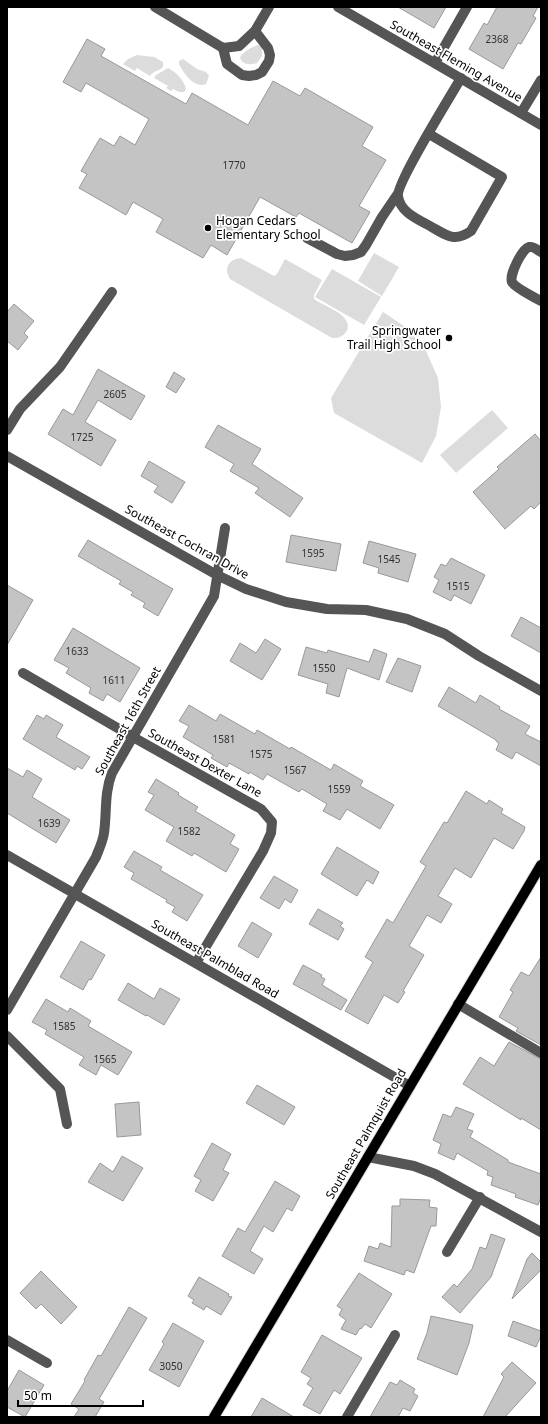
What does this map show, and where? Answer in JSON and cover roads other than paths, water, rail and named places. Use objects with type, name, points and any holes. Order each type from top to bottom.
[{"type":"main road","name":"Southeast Palmquist Road","points":[[214,1417],[541,865]]},
{"type":"street","points":[[155,7],[223,48],[239,46],[255,31],[269,7]]},
{"type":"street","name":"Southeast Fleming Avenue","points":[[338,7],[541,125]]},
{"type":"street","points":[[434,63],[467,7]]},
{"type":"street","points":[[223,48],[227,64],[242,75],[256,75],[262,72],[269,61],[270,55],[268,48],[255,31]]},
{"type":"street","points":[[307,238],[337,254],[353,256],[361,252],[397,195],[402,180],[461,78]]},
{"type":"street","points":[[522,113],[541,80]]},
{"type":"street","points":[[397,195],[401,207],[413,217],[450,238],[464,236],[471,231],[502,177],[429,134]]},
{"type":"street","points":[[541,252],[533,247],[528,247],[524,250],[511,274],[511,280],[514,285],[541,301]]},
{"type":"street","points":[[7,430],[20,409],[60,367],[112,292]]},
{"type":"street","name":"Southeast Cochran Drive","points":[[7,456],[217,575],[246,589],[286,602],[327,609],[366,610],[407,619],[445,634],[479,656],[541,691]]},
{"type":"street","name":"Southeast 16th Street","points":[[7,1010],[96,857],[104,833],[108,784],[112,773],[214,596],[225,528]]},
{"type":"street","name":"Southeast Dexter Lane","points":[[23,673],[261,809],[272,822],[272,833],[263,851],[196,963]]},
{"type":"street","name":"Southeast Palmblad Road","points":[[7,855],[410,1086]]},
{"type":"street","points":[[458,1004],[541,1053]]},
{"type":"street","points":[[7,1036],[60,1089],[67,1124]]},
{"type":"street","points":[[368,1157],[414,1166],[435,1174],[480,1197],[541,1232]]},
{"type":"street","points":[[447,1252],[480,1197]]},
{"type":"street","points":[[346,1417],[395,1335]]},
{"type":"street","points":[[7,1340],[47,1363]]},
{"type":"place","name":"Hogan Cedars Elementary School","points":[[208,228]]},
{"type":"place","name":"Springwater Trail High School","points":[[449,338]]}]
